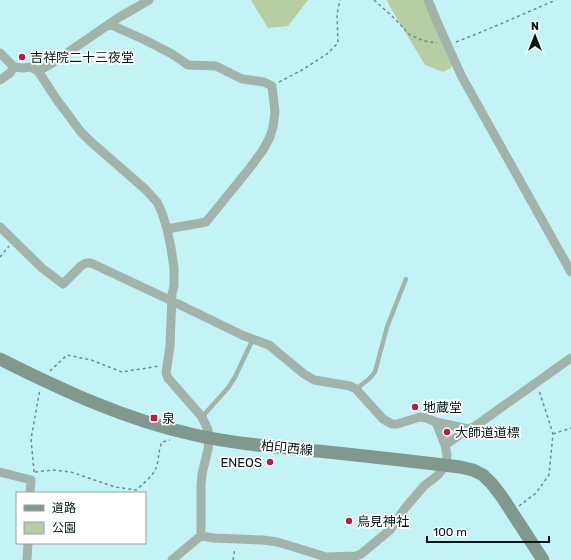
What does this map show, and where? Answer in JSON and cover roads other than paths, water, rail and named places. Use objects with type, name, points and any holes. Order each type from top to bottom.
[{"type":"main road","name":"柏印西線","points":[[0,360],[41,380],[148,423],[209,438],[266,446],[446,465],[473,470],[483,475],[492,484],[543,560]]},
{"type":"street","points":[[38,71],[51,64],[118,18],[149,0]]},
{"type":"street","points":[[428,0],[462,77],[571,272]]},
{"type":"street","points":[[109,24],[172,54],[188,65],[216,66],[242,79],[264,82],[272,86],[275,112],[273,127],[264,150],[206,222],[167,229]]},
{"type":"street","points":[[0,53],[14,67],[31,67],[38,71],[81,132],[145,189],[157,202],[162,213],[167,229],[174,268],[174,286],[166,373],[168,378],[202,417],[208,430],[209,438],[201,486],[201,536]]},
{"type":"street","points":[[0,80],[10,73],[14,67]]},
{"type":"street","points":[[0,227],[42,268],[63,284],[81,266],[86,263],[91,263],[222,326],[269,345],[304,374],[314,380],[350,386],[356,389],[383,419],[392,424],[397,424],[420,417],[468,429]]},
{"type":"street","points":[[445,445],[571,358]]},
{"type":"street","points":[[172,560],[201,536],[264,540],[277,542],[326,557],[357,558],[390,530],[405,508],[424,486],[438,476],[446,465],[447,455],[445,445],[438,431],[436,422]]},
{"type":"street","points":[[0,472],[32,476],[30,492]]},
{"type":"street","points":[[27,560],[28,544]]},
{"type":"lane","points":[[356,389],[370,379],[375,372],[387,327],[406,279]]},
{"type":"lane","points":[[202,417],[228,388],[235,377],[253,339]]},
{"type":"place","name":"吉祥院二十三夜堂","points":[[22,57]]},
{"type":"place","name":"地蔵堂","points":[[415,407]]},
{"type":"place","name":"泉","points":[[154,418]]},
{"type":"place","name":"大師道道標","points":[[447,432]]},
{"type":"place","name":"ENEOS","points":[[270,462]]},
{"type":"place","name":"鳥見神社","points":[[349,521]]}]
